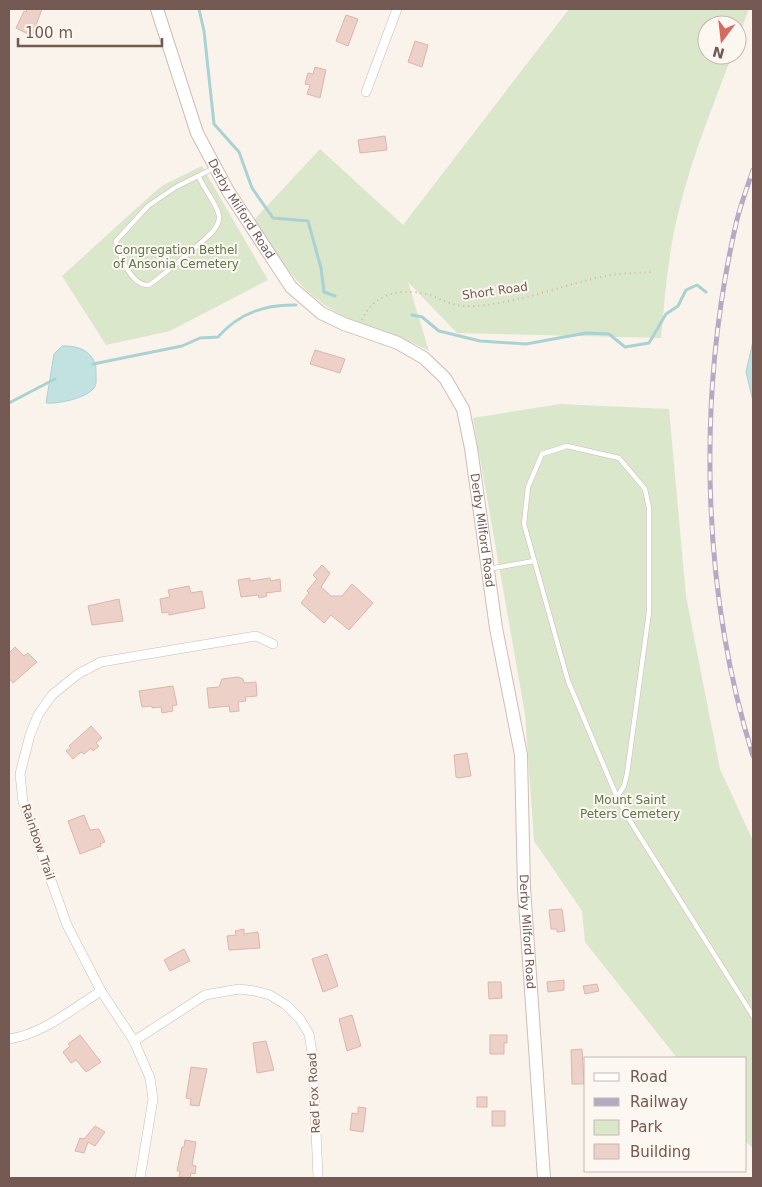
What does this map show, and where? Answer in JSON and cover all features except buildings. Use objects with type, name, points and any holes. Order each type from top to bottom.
[{"type":"main road","name":"Derby Milford Road","points":[[157,9],[190,114],[215,167],[260,241],[291,287],[321,313],[413,350],[445,378],[457,396],[468,427],[487,569],[521,755],[524,888],[544,1178]]},
{"type":"street","points":[[366,92],[397,9]]},
{"type":"street","name":"Rainbow Trail","points":[[140,1178],[153,1099],[150,1078],[134,1040],[101,991],[67,925],[23,802],[20,774],[30,735],[38,715],[52,695],[78,674],[101,662],[256,636],[273,644]]},
{"type":"street","name":"Red Fox Road","points":[[134,1040],[205,995],[239,989],[270,995],[286,1005],[300,1019],[309,1034],[313,1058],[318,1178]]},
{"type":"street","points":[[9,1039],[23,1037],[45,1026],[101,991]]},
{"type":"lane","points":[[199,177],[218,212],[220,220],[207,237],[165,271],[157,281],[150,285],[142,284],[134,278],[118,252],[116,241],[148,206],[176,187],[199,177],[215,167]]},
{"type":"lane","points":[[617,797],[624,786],[628,774],[649,612],[649,508],[645,489],[619,458],[567,446],[542,454],[528,487],[524,524],[568,681],[617,797],[753,1016]]},
{"type":"lane","points":[[487,569],[534,561]]},
{"type":"path","name":"Short Road","points":[[358,329],[366,310],[374,301],[391,294],[426,294],[461,306],[485,304],[530,296],[610,275],[653,272]]},
{"type":"green space","points":[[569,9],[749,9],[747,15],[697,15],[697,65],[728,65],[696,151],[675,226],[661,338],[457,333],[408,282],[429,351],[409,341],[348,318],[318,300],[305,289],[283,263],[254,220],[320,149],[403,225]]},
{"type":"green space","name":"Congregation Bethel of Ansonia Cemetery","points":[[202,166],[268,280],[170,331],[106,345],[62,276],[163,185]]},
{"type":"green space","name":"Mount Saint Peters Cemetery","points":[[560,404],[669,409],[686,596],[720,769],[753,841],[753,1148],[747,1143],[747,1057],[676,1057],[585,942],[582,911],[534,841],[525,714],[473,418]]},
{"type":"water","points":[[753,341],[753,401],[746,372]]},
{"type":"water","points":[[62,346],[75,347],[90,355],[96,366],[96,385],[90,392],[78,398],[64,402],[46,403],[54,354]]},
{"type":"waterway","points":[[199,9],[204,31],[214,124],[239,152],[252,188],[273,218],[308,221],[321,268],[324,292],[335,296]]},
{"type":"waterway","points":[[412,315],[422,317],[439,331],[480,341],[526,344],[586,333],[609,334],[625,347],[649,343],[666,314],[678,306],[686,290],[697,285],[706,292]]},
{"type":"waterway","points":[[93,364],[182,346],[200,338],[218,337],[235,322],[253,312],[274,306],[296,305]]},
{"type":"waterway","points":[[9,403],[55,379]]},
{"type":"railway","points":[[753,170],[738,217],[723,289],[715,355],[710,491],[714,559],[723,626],[736,692],[753,756]]}]
